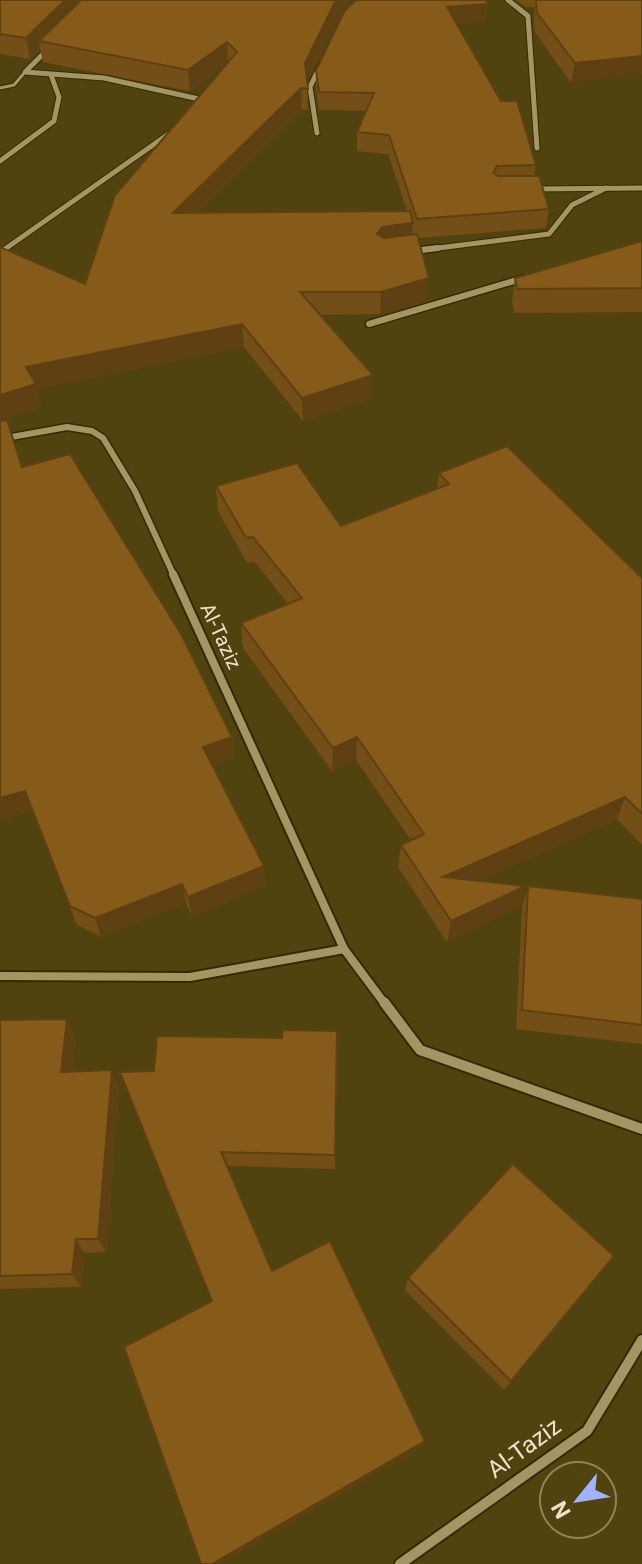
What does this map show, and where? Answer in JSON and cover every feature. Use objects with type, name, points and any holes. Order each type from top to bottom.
[{"type":"street","points":[[508,0],[528,16],[537,148]]},
{"type":"street","points":[[25,72],[58,39]]},
{"type":"street","points":[[317,133],[310,87],[322,62]]},
{"type":"street","points":[[25,72],[104,78],[199,99],[199,113]]},
{"type":"street","points":[[0,161],[54,121],[59,97],[51,75]]},
{"type":"street","points":[[5,249],[173,131]]},
{"type":"street","points":[[397,253],[549,234],[572,205],[606,188]]},
{"type":"street","points":[[528,189],[642,188]]},
{"type":"street","points":[[369,324],[537,274]]},
{"type":"street","name":"Al-Taziz","points":[[0,439],[65,427],[86,429],[103,438],[135,491],[344,949],[420,1050],[642,1129]]},
{"type":"street","points":[[0,976],[190,977],[344,949]]},
{"type":"street","name":"Al-Taziz","points":[[400,1564],[587,1431],[642,1340]]},
{"type":"lane","points":[[522,12],[536,11]]},
{"type":"lane","points":[[0,88],[14,85],[25,72]]},
{"type":"building","points":[[0,0],[65,0],[26,38],[0,34]]},
{"type":"building","points":[[81,0],[336,0],[305,63],[308,89],[301,88],[173,213],[410,211],[413,223],[382,227],[377,234],[384,238],[417,234],[429,278],[381,292],[300,292],[373,375],[302,398],[242,324],[26,367],[36,384],[0,395],[0,247],[85,284],[115,195],[237,52],[227,42],[188,70],[39,41]]},
{"type":"building","points":[[356,0],[486,0],[488,4],[447,7],[501,101],[517,101],[536,165],[497,166],[493,173],[498,176],[539,176],[549,209],[417,219],[389,135],[357,132],[374,93],[319,92],[316,70],[345,10]]},
{"type":"building","points":[[536,0],[642,0],[642,56],[575,63],[537,13]]},
{"type":"building","points":[[642,241],[642,288],[517,289],[515,278]]},
{"type":"building","points":[[7,420],[22,467],[70,454],[181,634],[232,737],[203,747],[264,866],[188,897],[182,884],[95,918],[70,906],[25,791],[0,798],[0,421]]},
{"type":"building","points":[[507,446],[642,578],[642,814],[625,797],[443,877],[525,886],[451,921],[401,845],[424,834],[357,737],[333,748],[241,623],[302,598],[253,537],[246,538],[216,486],[297,463],[341,526],[449,484],[439,473]]},
{"type":"building","points":[[528,886],[642,899],[642,1025],[522,1010]]},
{"type":"building","points":[[67,1019],[61,1072],[112,1070],[98,1239],[76,1239],[72,1274],[0,1276],[0,1020]]},
{"type":"building","points":[[283,1030],[337,1031],[335,1155],[221,1152],[272,1271],[330,1241],[425,1441],[212,1564],[201,1564],[124,1347],[212,1301],[120,1072],[154,1071],[157,1036],[282,1038]]},
{"type":"building","points":[[513,1164],[614,1256],[511,1381],[408,1278]]}]
